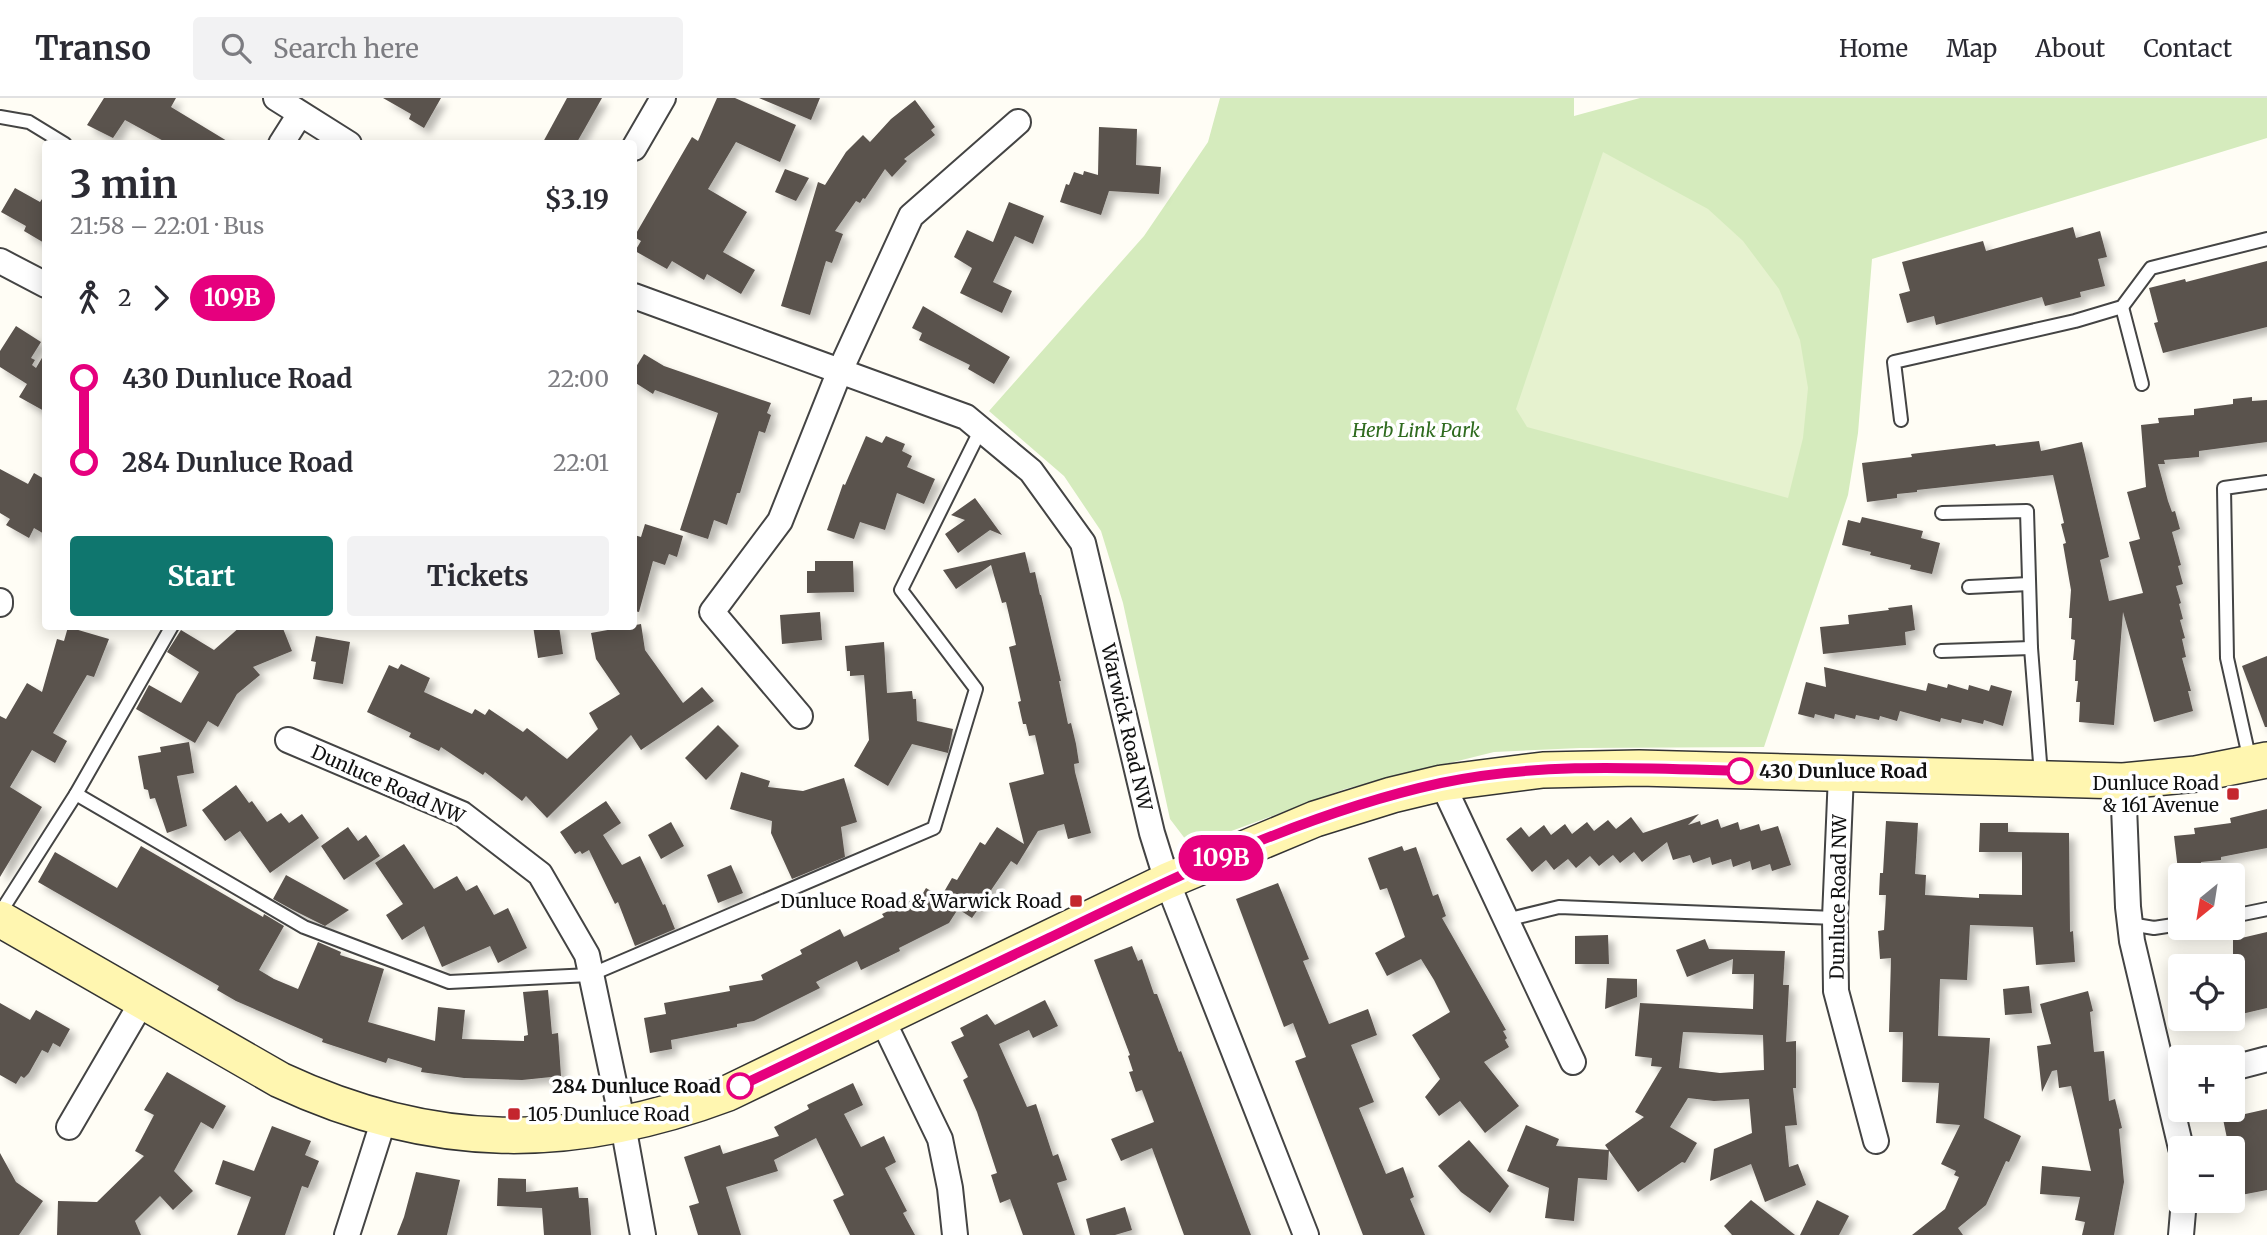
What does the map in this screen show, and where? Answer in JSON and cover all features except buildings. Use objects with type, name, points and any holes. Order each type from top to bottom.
[{"type":"street","points":[[276,98],[342,140]]},
{"type":"street","points":[[637,143],[663,98]]},
{"type":"street","points":[[284,140],[300,114]]},
{"type":"street","points":[[800,716],[712,612],[780,521],[839,373],[912,216],[1018,122]]},
{"type":"street","points":[[0,261],[42,283]]},
{"type":"street","name":"Warwick Road NW","points":[[637,297],[839,373],[966,417],[1031,471],[1083,543],[1152,833],[1167,881],[1306,1235]]},
{"type":"street","name":"Dunluce Road NW","points":[[288,740],[462,814],[540,874],[587,955],[643,1235]]},
{"type":"street","points":[[0,919],[280,1080],[314,1096],[384,1119],[434,1129],[523,1136],[573,1133],[623,1125],[686,1108],[728,1093],[1167,881],[1315,819],[1442,783],[1532,771],[1589,768],[2123,781],[2196,774],[2259,762]]},
{"type":"street","name":"Dunluce Road NW","points":[[1841,774],[1835,918],[1836,991],[1876,1141]]},
{"type":"street","points":[[2123,781],[2130,925],[2168,1061]]},
{"type":"street","points":[[1442,783],[1573,1062]]},
{"type":"street","points":[[69,1127],[142,1002]]},
{"type":"street","points":[[882,1018],[940,1139],[948,1174],[955,1235]]},
{"type":"street","points":[[2245,1065],[2267,1059]]},
{"type":"street","points":[[346,1235],[384,1119]]},
{"type":"street","points":[[2180,1235],[2183,1213]]},
{"type":"lane","points":[[0,117],[29,122],[58,140]]},
{"type":"lane","points":[[1901,420],[1894,362],[2075,321],[2122,307],[2151,268],[2267,239]]},
{"type":"lane","points":[[2122,307],[2142,384]]},
{"type":"lane","points":[[76,794],[304,927],[449,982],[590,975],[934,828],[976,689],[901,590],[981,429]]},
{"type":"lane","points":[[2259,762],[2227,658],[2224,488],[2267,482]]},
{"type":"lane","points":[[1942,513],[2027,511],[2031,648],[2041,779]]},
{"type":"lane","points":[[1969,587],[2029,584]]},
{"type":"lane","points":[[0,914],[76,794],[170,630]]},
{"type":"lane","points":[[1941,651],[2031,648]]},
{"type":"lane","points":[[1506,920],[1559,907],[1835,918]]},
{"type":"lane","points":[[2245,914],[2267,909]]},
{"type":"lane","points":[[2130,925],[2154,928],[2168,926]]},
{"type":"green space","name":"Herb Link Park","points":[[1220,98],[1574,98],[1574,116],[1640,98],[2267,98],[2267,138],[1872,259],[1858,433],[1848,495],[1764,747],[1580,748],[1494,752],[1345,789],[1207,840],[1186,840],[1170,819],[1123,603],[1101,531],[1064,476],[989,411],[1144,236],[1208,142]]},
{"type":"green space","points":[[1603,152],[1708,209],[1743,241],[1779,289],[1800,340],[1808,388],[1803,438],[1788,498],[1527,427],[1516,409]]},
{"type":"bus line","name":"109B","points":[[740,1086],[1167,881],[1262,840],[1353,807],[1442,783],[1543,770],[1639,768],[1740,771]]},
{"type":"place","name":"430 Dunluce Road","points":[[1740,771]]},
{"type":"place","name":"Dunluce Road & 161 Avenue","points":[[2233,794]]},
{"type":"place","name":"Dunluce Road & Warwick Road","points":[[1076,901]]},
{"type":"place","name":"284 Dunluce Road","points":[[740,1086]]},
{"type":"place","name":"105 Dunluce Road","points":[[514,1114]]}]
